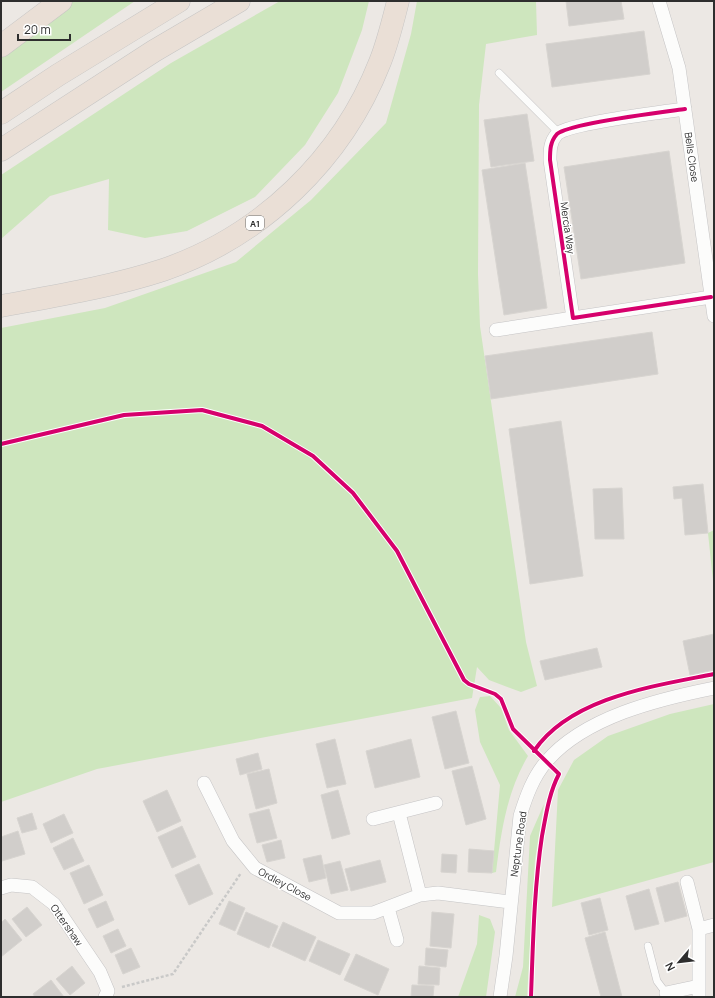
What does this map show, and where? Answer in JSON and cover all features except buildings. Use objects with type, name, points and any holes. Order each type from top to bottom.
[{"type":"highway","points":[[1,46],[61,1]]},
{"type":"highway","points":[[1,113],[58,75],[179,1]]},
{"type":"highway","points":[[1,150],[154,51],[239,1]]},
{"type":"highway","name":"A1","points":[[1,306],[72,293],[163,270],[226,242],[255,223],[282,202],[307,178],[330,151],[350,123],[367,93],[381,61],[398,1]]},
{"type":"street","name":"Bells Close","points":[[659,1],[679,68],[714,316]]},
{"type":"street","points":[[559,133],[593,123],[685,109]]},
{"type":"street","name":"Mercia Way","points":[[559,133],[553,139],[550,148],[550,160],[573,318]]},
{"type":"street","points":[[496,330],[711,297]]},
{"type":"street","name":"Neptune Road","points":[[500,997],[506,956],[510,902],[520,816],[526,797],[546,762],[576,735],[597,724],[629,710],[714,688]]},
{"type":"street","name":"Ordley Close","points":[[204,783],[233,841],[255,868],[339,913],[373,913],[420,895],[438,893],[510,902]]},
{"type":"street","points":[[373,819],[436,803]]},
{"type":"street","points":[[399,813],[420,895]]},
{"type":"street","points":[[666,993],[699,991],[699,929],[686,882]]},
{"type":"street","name":"Ottershaw","points":[[1,888],[11,885],[32,887],[54,904],[100,972],[106,994]]},
{"type":"street","points":[[388,908],[397,940]]},
{"type":"street","points":[[699,929],[714,925]]},
{"type":"lane","points":[[499,72],[559,133]]},
{"type":"lane","points":[[648,946],[657,981],[666,993]]},
{"type":"path","points":[[106,994],[173,974],[250,861]]},
{"type":"green space","points":[[73,1],[135,1],[1,92],[1,56]]},
{"type":"green space","points":[[280,1],[369,1],[362,30],[338,93],[305,145],[255,197],[187,231],[145,238],[108,230],[109,179],[50,196],[1,239],[1,175],[171,63]]},
{"type":"green space","points":[[417,1],[536,1],[537,35],[486,44],[479,105],[478,274],[480,326],[526,642],[537,686],[521,692],[489,680],[477,667],[472,698],[97,769],[1,802],[1,328],[105,308],[236,262],[311,200],[386,123],[411,34]]},
{"type":"green space","points":[[714,530],[714,581],[713,581],[708,533]]},
{"type":"green space","points":[[490,696],[501,708],[509,730],[528,756],[515,783],[510,798],[500,842],[496,872],[492,873],[500,785],[480,742],[475,710],[480,697]]},
{"type":"green space","points":[[714,704],[714,862],[552,907],[558,790],[574,760],[608,736],[670,714]]},
{"type":"green space","points":[[544,804],[535,860],[527,997],[515,997],[523,967],[530,836]]},
{"type":"green space","points":[[479,915],[490,919],[495,932],[486,997],[458,997],[477,944]]},
{"type":"cycle path","points":[[685,109],[618,118],[565,130],[557,134],[553,140],[550,149],[550,160],[573,318],[711,297]]},
{"type":"cycle path","points":[[1,444],[124,415],[202,410],[262,426],[313,456],[353,493],[397,551],[464,680],[469,684],[495,694],[501,699],[513,729],[559,774],[548,804],[539,856],[534,916],[531,997]]},
{"type":"cycle path","points":[[534,751],[550,733],[569,718],[592,706],[641,689],[714,674]]}]
